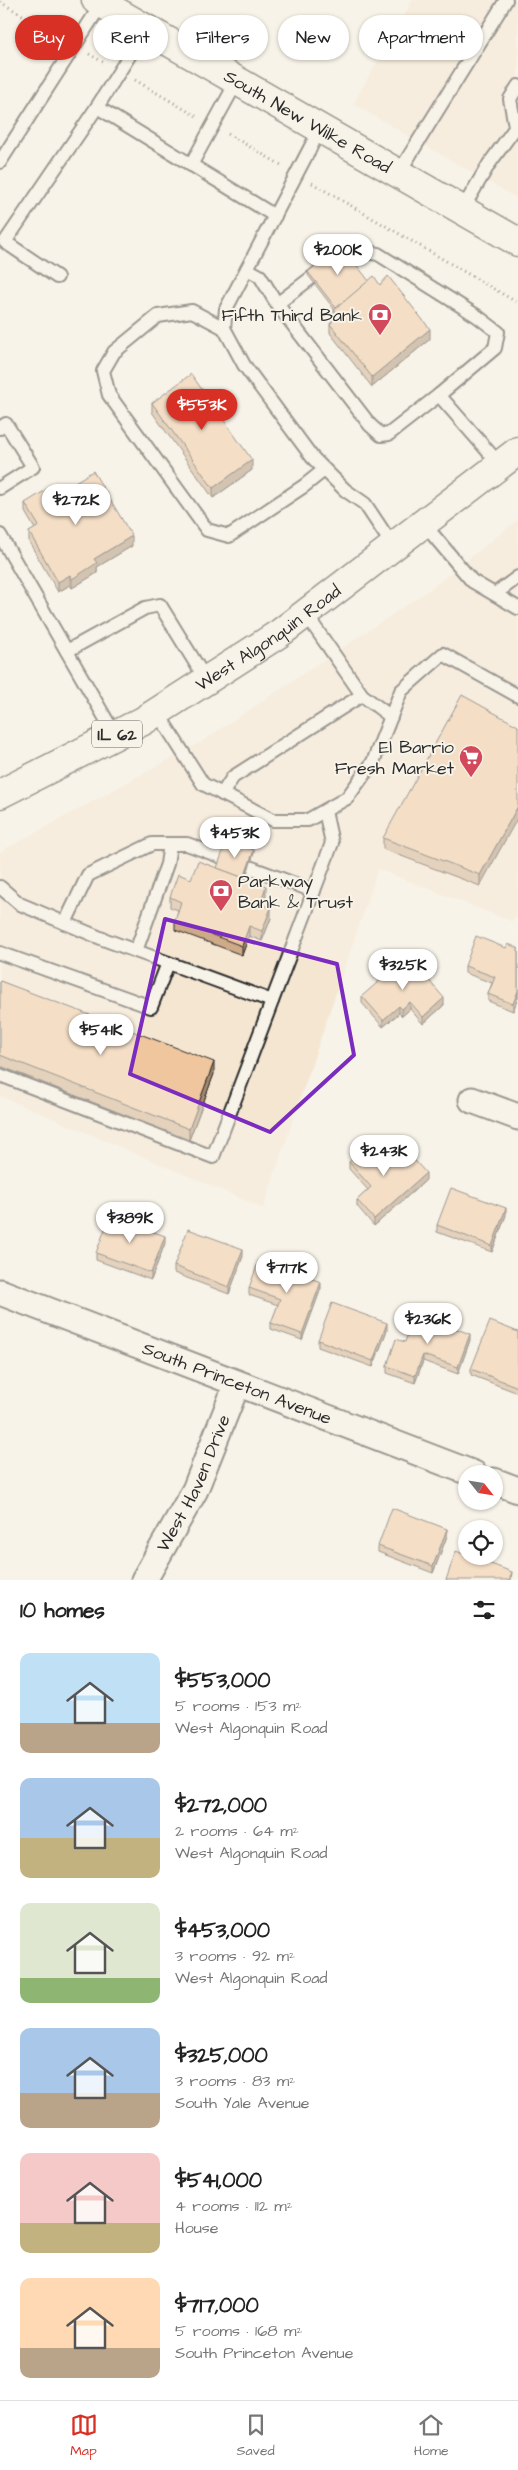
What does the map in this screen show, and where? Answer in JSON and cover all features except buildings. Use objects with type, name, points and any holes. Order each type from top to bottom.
[{"type":"main road","name":"South New Wilke Road","points":[[99,2],[122,15]]},
{"type":"main road","name":"South New Wilke Road","points":[[168,42],[518,242]]},
{"type":"main road","name":"West Algonquin Road","points":[[0,794],[158,712],[280,633],[509,458]]},
{"type":"street","points":[[472,1100],[518,1117]]},
{"type":"street","name":"South Princeton Avenue","points":[[0,1292],[458,1468]]},
{"type":"street","name":"West Haven Drive","points":[[144,1580],[195,1490],[238,1384]]},
{"type":"street","points":[[503,1484],[518,1490]]},
{"type":"lane","points":[[398,174],[506,0]]},
{"type":"lane","points":[[83,30],[99,2]]},
{"type":"lane","points":[[0,162],[65,60]]},
{"type":"lane","points":[[58,277],[2,241],[97,108],[126,60]]},
{"type":"lane","points":[[190,164],[237,81]]},
{"type":"lane","points":[[462,210],[517,126],[510,99],[518,86]]},
{"type":"lane","points":[[97,108],[275,216]]},
{"type":"lane","points":[[224,328],[226,309],[320,129]]},
{"type":"lane","points":[[247,269],[260,276],[277,304],[370,425],[381,435],[389,434],[440,395],[495,348],[498,332],[478,316],[378,254],[349,249],[277,304]]},
{"type":"lane","points":[[324,470],[304,486],[229,536],[207,530],[109,395],[103,371],[114,352],[158,316],[192,311],[224,328],[244,365],[312,457],[345,490],[365,504],[393,546]]},
{"type":"lane","points":[[440,395],[509,458]]},
{"type":"lane","points":[[0,428],[6,424],[33,467],[0,488]]},
{"type":"lane","points":[[423,523],[472,581],[518,608]]},
{"type":"lane","points":[[0,535],[115,735]]},
{"type":"lane","points":[[495,594],[518,577]]},
{"type":"lane","points":[[67,651],[145,608],[160,606],[206,680]]},
{"type":"lane","points":[[305,614],[362,695],[391,717]]},
{"type":"lane","points":[[158,712],[203,784],[274,820],[308,820],[347,798],[373,762],[401,691],[443,654],[518,696]]},
{"type":"lane","points":[[222,794],[232,778],[362,695]]},
{"type":"lane","points":[[0,1075],[213,1158],[332,844],[325,810]]},
{"type":"lane","points":[[65,923],[88,875],[152,844],[187,844],[314,891]]},
{"type":"lane","points":[[136,951],[167,864],[170,844]]},
{"type":"lane","points":[[0,887],[20,904],[65,923],[272,1001]]},
{"type":"lane","points":[[0,953],[151,1007],[168,963]]},
{"type":"path","points":[[0,2],[22,15]]},
{"type":"path","points":[[83,51],[518,303]]},
{"type":"highlighted area","points":[[165,919],[337,964],[354,1055],[270,1132],[130,1074]]},
{"type":"shaded area","points":[[413,0],[518,0],[518,199],[353,104],[378,60],[483,60],[483,15],[404,15]]},
{"type":"shaded area","points":[[518,520],[518,915],[511,921],[378,869],[263,1208],[0,1096],[0,852],[201,742],[429,590]]},
{"type":"place","name":"Fifth Third Bank","points":[[380,336]]},
{"type":"place","name":"El Barrio Fresh Market","points":[[471,778]]},
{"type":"place","name":"Parkway Bank & Trust","points":[[221,912]]}]
